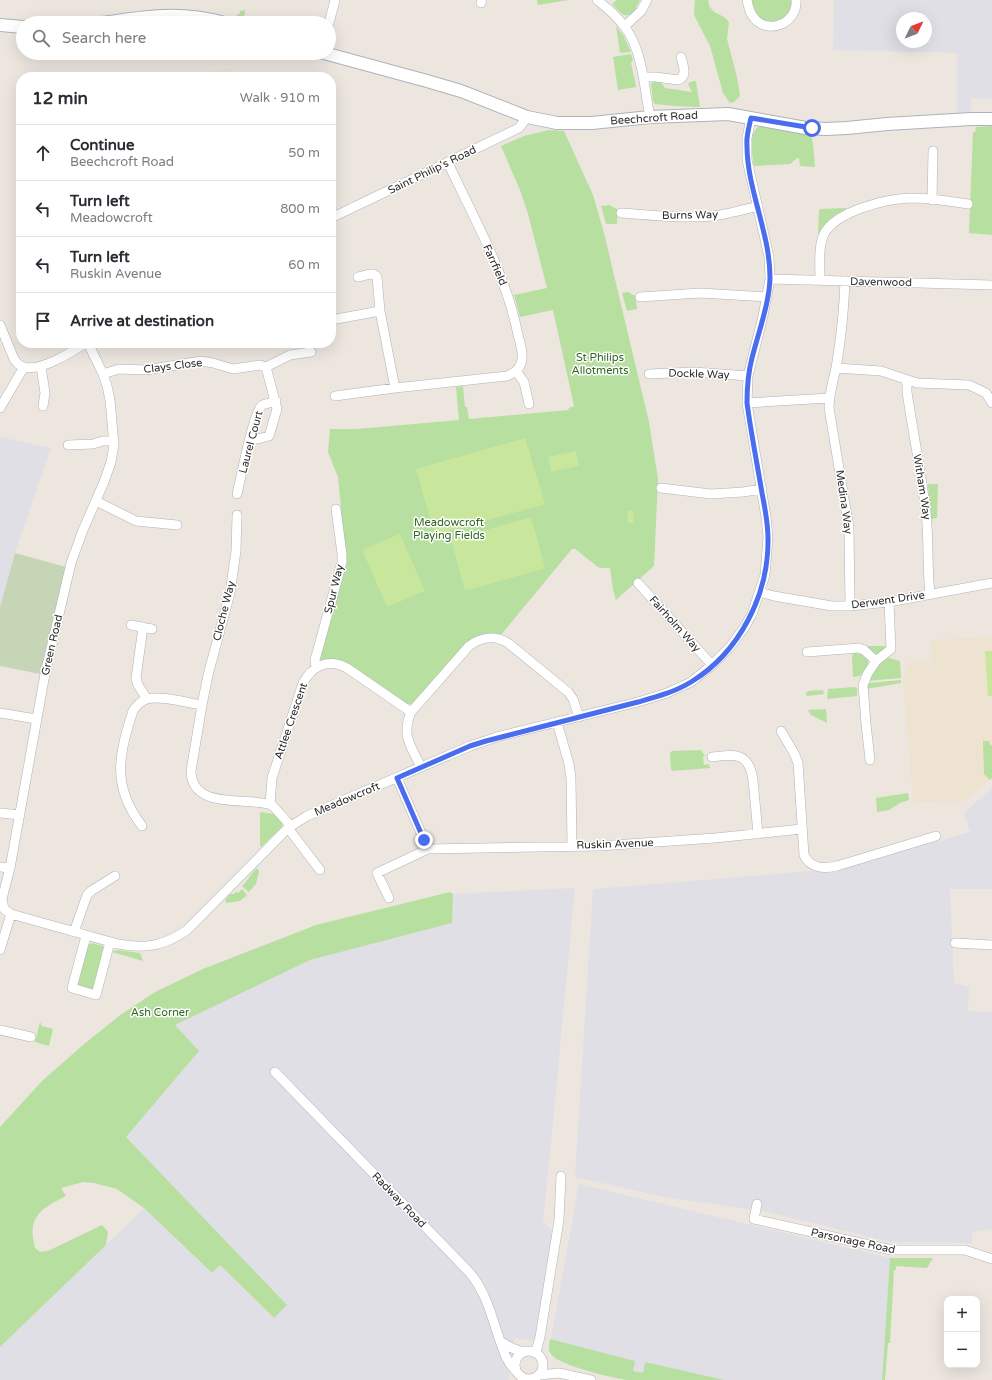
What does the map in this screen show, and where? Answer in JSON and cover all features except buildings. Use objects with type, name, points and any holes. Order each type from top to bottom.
[{"type":"main road","points":[[149,16],[177,16]]},
{"type":"main road","points":[[0,24],[16,25]]},
{"type":"main road","name":"Beechcroft Road","points":[[336,56],[447,87],[527,117],[548,122],[593,123],[650,117],[728,114],[741,115],[806,128],[826,129],[895,123],[992,119]]},
{"type":"street","points":[[331,16],[334,0]]},
{"type":"street","points":[[597,0],[625,26],[635,48],[643,77],[650,117]]},
{"type":"street","points":[[625,26],[641,11],[647,0]]},
{"type":"street","points":[[747,0],[751,13],[755,19],[763,25],[771,27],[781,24],[790,18],[795,12],[796,0]]},
{"type":"street","points":[[643,77],[681,80],[684,71],[681,57]]},
{"type":"street","name":"Saint Philip's Road","points":[[336,216],[519,128],[527,117]]},
{"type":"street","name":"Meadowcroft","points":[[11,914],[86,936],[132,946],[148,947],[168,941],[182,934],[290,827],[312,814],[470,746],[500,736],[650,699],[667,693],[691,682],[712,665],[730,647],[752,614],[760,592],[765,575],[768,537],[762,489],[747,403],[748,376],[770,279],[769,258],[747,160],[747,138],[751,118]]},
{"type":"street","points":[[932,200],[933,151]]},
{"type":"street","name":"Farrfield","points":[[448,163],[497,267],[507,293],[522,355],[521,364],[516,371]]},
{"type":"street","points":[[820,280],[823,238],[827,230],[834,222],[847,214],[890,200],[912,198],[968,204]]},
{"type":"street","name":"Burns Way","points":[[621,213],[701,217],[737,212],[758,206]]},
{"type":"street","points":[[358,277],[372,274],[377,276],[380,311],[395,388]]},
{"type":"street","name":"Davenwood","points":[[770,279],[992,285]]},
{"type":"street","name":"Medina Way","points":[[845,281],[844,313],[836,368],[829,398],[829,408],[849,528],[850,606]]},
{"type":"street","points":[[640,297],[700,293],[767,297]]},
{"type":"street","points":[[336,319],[380,311]]},
{"type":"street","points":[[0,325],[14,359],[18,364],[24,367],[40,366],[59,358],[76,348]]},
{"type":"street","name":"Green Road","points":[[11,914],[4,908],[2,902],[20,815],[44,674],[71,562],[111,462],[114,441],[110,400],[103,374],[90,348]]},
{"type":"street","points":[[250,438],[264,439],[269,436],[277,409],[266,367],[290,355],[311,352]]},
{"type":"street","name":"Clays Close","points":[[103,374],[119,370],[146,370],[201,361],[233,369],[260,365],[266,367]]},
{"type":"street","points":[[40,366],[45,393],[43,406]]},
{"type":"street","points":[[0,408],[24,367]]},
{"type":"street","points":[[836,368],[881,371],[907,381],[925,384],[969,385],[989,390],[992,403]]},
{"type":"street","points":[[335,396],[500,377],[512,374],[516,371],[524,382],[529,404]]},
{"type":"street","name":"Dockle Way","points":[[649,374],[694,372],[748,376]]},
{"type":"street","name":"Witham Way","points":[[907,381],[907,392],[926,513],[930,594]]},
{"type":"street","points":[[747,403],[829,398]]},
{"type":"street","name":"Laurel Court","points":[[237,494],[259,407],[276,401]]},
{"type":"street","points":[[68,445],[114,441]]},
{"type":"street","points":[[661,488],[711,494],[762,489]]},
{"type":"street","points":[[96,500],[132,520],[177,525]]},
{"type":"street","name":"Spur Way","points":[[316,668],[315,660],[342,562],[336,509]]},
{"type":"street","name":"Cloche Way","points":[[237,514],[236,551],[230,593],[202,705],[191,778],[198,790],[211,798],[270,804]]},
{"type":"street","name":"Fairholm Way","points":[[638,583],[712,665]]},
{"type":"street","name":"Derwent Drive","points":[[760,592],[774,596],[832,606],[850,606],[889,602],[992,583]]},
{"type":"street","points":[[870,760],[863,685],[868,673],[876,661],[891,649],[889,602]]},
{"type":"street","points":[[131,625],[148,628],[136,678],[138,685],[147,699]]},
{"type":"street","points":[[421,767],[407,736],[406,729],[411,712],[469,646],[479,639],[494,638],[508,643],[568,692],[573,699],[579,717]]},
{"type":"street","points":[[807,652],[859,648],[864,650],[876,661]]},
{"type":"street","points":[[316,668],[330,664],[341,666],[411,712]]},
{"type":"street","name":"Attlee Crescent","points":[[270,804],[272,778],[303,684],[307,676],[316,668]]},
{"type":"street","points":[[142,826],[131,811],[122,785],[121,768],[123,745],[133,711],[139,704],[147,699],[154,698],[202,705]]},
{"type":"street","points":[[0,713],[36,719]]},
{"type":"street","points":[[557,722],[569,764],[571,778],[572,846]]},
{"type":"street","points":[[781,732],[794,753],[798,763],[802,830],[806,858],[813,865],[821,868],[837,866],[936,836]]},
{"type":"street","points":[[712,757],[732,755],[741,758],[749,766],[752,772],[758,834]]},
{"type":"street","points":[[397,778],[428,849]]},
{"type":"street","points":[[270,804],[275,806],[320,870]]},
{"type":"street","points":[[0,813],[20,815]]},
{"type":"street","name":"Ruskin Avenue","points":[[389,898],[377,873],[428,849],[627,844],[802,830]]},
{"type":"street","points":[[0,867],[10,868]]},
{"type":"street","points":[[74,932],[87,895],[115,876]]},
{"type":"street","points":[[1,946],[11,914]]},
{"type":"street","points":[[86,936],[72,988],[96,995],[110,942]]},
{"type":"street","points":[[955,943],[992,945]]},
{"type":"street","points":[[0,1030],[31,1037]]},
{"type":"street","name":"Radway Road","points":[[275,1072],[470,1273],[487,1301],[494,1327],[508,1362],[516,1371]]},
{"type":"street","points":[[536,1352],[540,1337],[559,1220],[561,1176]]},
{"type":"street","name":"Parsonage Road","points":[[757,1204],[754,1218],[892,1250],[965,1250],[992,1259]]},
{"type":"street","points":[[501,1342],[522,1352]]},
{"type":"street","points":[[559,1373],[536,1352],[529,1350],[522,1352],[516,1359],[516,1371],[528,1380],[539,1375],[559,1373],[591,1380]]},
{"type":"street","points":[[539,1375],[543,1369],[543,1360]]},
{"type":"shaded area","points":[[834,0],[992,0],[992,99],[971,98],[971,114],[957,114],[957,53],[833,50]]},
{"type":"shaded area","points":[[229,68],[230,72],[210,72]]},
{"type":"shaded area","points":[[0,437],[51,448],[15,553],[0,607]]},
{"type":"shaded area","points":[[992,635],[992,778],[964,801],[913,802],[903,675],[913,658],[919,662],[932,663],[931,640],[990,637]]},
{"type":"shaded area","points":[[992,788],[992,889],[950,889],[954,983],[969,987],[968,1011],[992,1012],[992,1229],[972,1232],[972,1243],[891,1242],[763,1211],[664,1197],[575,1177],[593,889],[837,870],[970,832],[964,813]]},
{"type":"shaded area","points":[[575,888],[543,1221],[553,1232],[535,1341],[515,1338],[509,1380],[0,1380],[0,1347],[144,1208],[211,1273],[220,1265],[273,1318],[287,1305],[126,1137],[199,1051],[174,1025],[310,960],[452,923],[453,894]]},
{"type":"shaded area","points":[[579,1184],[890,1258],[882,1380],[627,1380],[576,1368],[555,1359],[549,1349]]},
{"type":"green space","points":[[537,0],[569,0],[538,5]]},
{"type":"green space","points":[[617,0],[640,0],[636,10],[629,15],[626,15],[621,13],[612,4]]},
{"type":"green space","points":[[695,0],[708,0],[711,9],[723,16],[729,22],[727,39],[737,77],[740,96],[734,102],[730,103],[723,93],[710,46],[694,15]]},
{"type":"green space","points":[[750,0],[794,0],[789,14],[785,18],[779,21],[768,22],[757,17],[753,12]]},
{"type":"green space","points":[[245,10],[245,14],[243,16],[236,16],[240,13],[240,11]]},
{"type":"green space","points":[[616,26],[623,35],[631,52],[620,53]]},
{"type":"green space","points":[[631,54],[633,60],[631,63],[636,87],[618,90],[613,57]]},
{"type":"green space","points":[[660,81],[665,88],[692,92],[688,84],[696,81],[700,107],[655,104],[653,101],[651,84],[653,82]]},
{"type":"green space","points":[[762,125],[811,134],[815,167],[800,166],[799,158],[790,164],[754,166],[752,137],[757,128]]},
{"type":"green space","points":[[992,126],[992,235],[969,233],[973,132],[975,132],[976,127]]},
{"type":"green space","name":"Meadowcroft Playing Fields","points":[[549,130],[564,131],[593,195],[604,233],[649,422],[658,479],[654,566],[616,600],[610,568],[598,567],[575,549],[572,549],[500,636],[488,635],[412,704],[407,704],[349,665],[322,661],[319,657],[343,568],[341,507],[338,477],[328,452],[330,429],[357,429],[459,420],[456,387],[463,386],[465,407],[467,407],[469,419],[568,410],[574,406],[553,310],[520,317],[514,295],[547,288],[528,214],[520,190],[501,146],[524,136]]},
{"type":"green space","points":[[609,205],[617,209],[617,224],[606,224],[601,206]]},
{"type":"green space","points":[[846,208],[846,210],[830,218],[820,233],[818,233],[819,210]]},
{"type":"green space","points":[[628,292],[635,296],[637,309],[627,311],[622,293]]},
{"type":"green space","points":[[525,438],[545,504],[435,535],[416,469]]},
{"type":"green space","points":[[576,451],[579,466],[551,472],[548,457]]},
{"type":"green space","points":[[928,484],[938,484],[937,518],[931,519]]},
{"type":"green space","points":[[633,510],[634,523],[628,523],[627,511]]},
{"type":"green space","points":[[531,517],[545,568],[465,591],[451,540]]},
{"type":"green space","points":[[400,534],[425,591],[387,607],[362,550]]},
{"type":"green space","points":[[15,553],[66,567],[40,674],[0,666],[0,607]]},
{"type":"green space","points":[[867,646],[887,646],[881,654],[877,654],[867,649]]},
{"type":"green space","points":[[985,651],[992,651],[992,696],[988,696]]},
{"type":"green space","points":[[854,653],[862,654],[868,660],[868,665],[860,676],[853,677],[852,656]]},
{"type":"green space","points":[[889,658],[900,661],[901,678],[867,681],[879,664],[885,659]]},
{"type":"green space","points":[[901,680],[901,683],[866,689],[869,683]]},
{"type":"green space","points":[[857,688],[857,696],[827,699],[828,689]]},
{"type":"green space","points":[[823,690],[824,694],[807,696],[806,693],[808,691]]},
{"type":"green space","points":[[826,709],[827,723],[811,715],[808,710]]},
{"type":"green space","points":[[983,741],[989,741],[990,745],[992,745],[992,778],[990,780],[984,774]]},
{"type":"green space","points":[[701,750],[705,756],[703,757],[704,765],[709,764],[710,768],[672,771],[670,753],[672,751]]},
{"type":"green space","points":[[908,793],[909,800],[900,803],[889,810],[877,812],[876,798]]},
{"type":"green space","points":[[260,812],[274,814],[282,821],[282,827],[261,847],[260,846]]},
{"type":"green space","points":[[257,868],[259,871],[256,884],[249,892],[242,886]]},
{"type":"green space","points":[[242,889],[247,895],[240,901],[226,903],[225,900],[230,894],[234,894],[236,892],[238,893]]},
{"type":"green space","name":"Ash Corner","points":[[450,892],[453,894],[452,923],[310,960],[175,1025],[199,1051],[126,1137],[287,1305],[274,1318],[220,1265],[212,1273],[144,1208],[117,1189],[94,1183],[83,1182],[61,1188],[66,1196],[49,1205],[38,1215],[34,1221],[33,1229],[35,1248],[40,1252],[48,1251],[102,1225],[108,1232],[106,1245],[0,1347],[0,1127],[42,1081],[119,1016],[155,992],[203,969],[316,925]]},
{"type":"green space","points":[[92,943],[103,946],[106,953],[94,991],[77,986],[86,953],[84,950],[85,947]]},
{"type":"green space","points":[[117,950],[140,953],[143,961],[112,952]]},
{"type":"green space","points":[[40,1022],[42,1026],[53,1029],[49,1046],[35,1042]]},
{"type":"green space","points":[[890,1258],[933,1258],[927,1268],[896,1266],[896,1270],[894,1270],[890,1343],[888,1343],[885,1380],[882,1380]]},
{"type":"green space","points":[[550,1339],[635,1361],[633,1371],[643,1373],[645,1362],[724,1380],[629,1380],[612,1377],[587,1371],[564,1363],[549,1351]]},
{"type":"route","points":[[424,840],[397,778],[470,746],[500,736],[598,713],[657,697],[677,689],[691,682],[722,656],[737,639],[752,614],[765,575],[768,548],[768,525],[747,403],[748,376],[767,297],[770,279],[770,266],[763,228],[747,160],[746,145],[751,118],[812,128]]},
{"type":"park label","name":"St Philips Allotments","points":[[600,363]]}]
